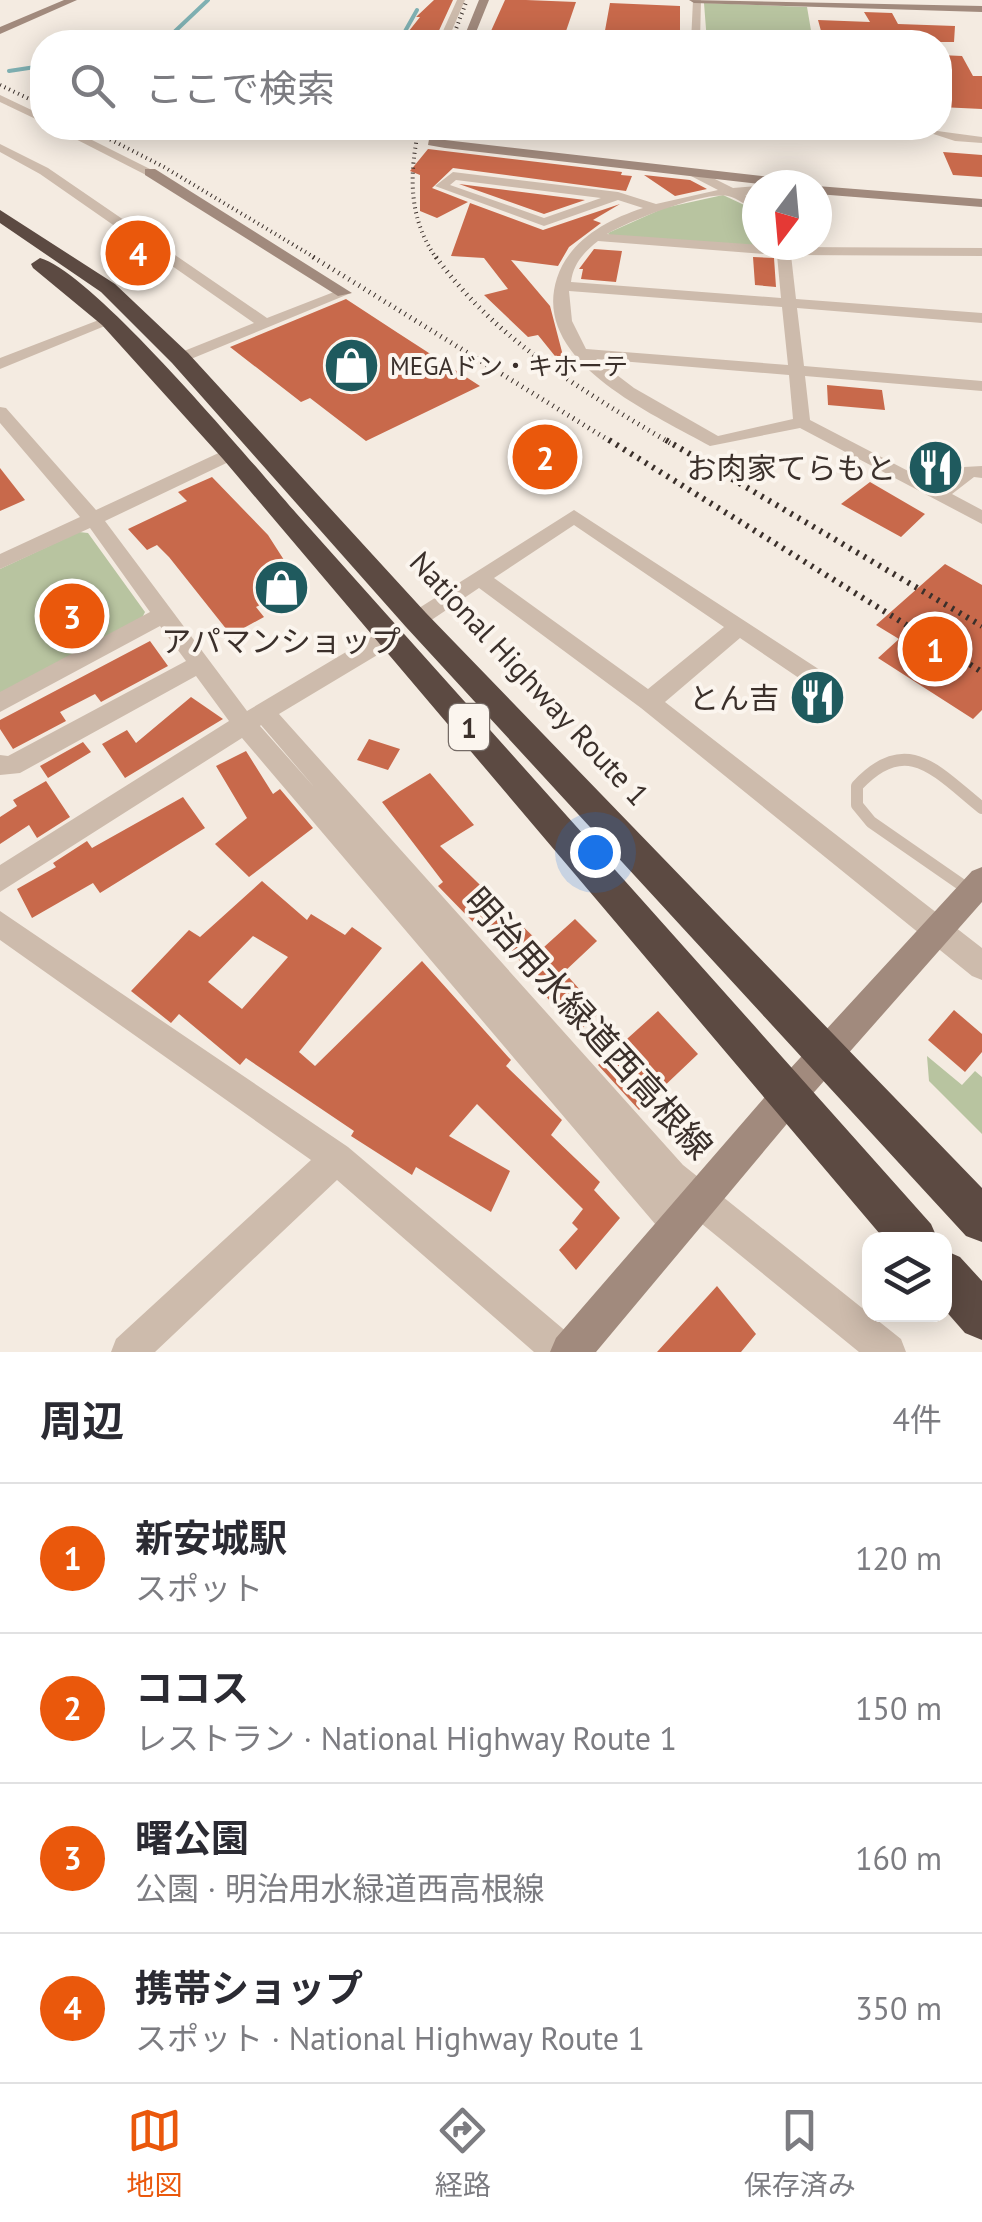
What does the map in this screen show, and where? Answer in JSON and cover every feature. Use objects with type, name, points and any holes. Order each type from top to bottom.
[{"type":"highway","name":"National Highway Route 1","points":[[1,222],[109,321],[231,454],[828,1052],[982,1220]]},
{"type":"highway","name":"National Highway Route 1","points":[[1,222],[108,288],[180,358],[789,1096],[908,1232]]},
{"type":"highway","points":[[952,1282],[982,1316]]},
{"type":"street","points":[[0,31],[72,0]]},
{"type":"street","points":[[447,30],[461,0]]},
{"type":"street","points":[[472,30],[484,0]]},
{"type":"street","points":[[696,30],[695,0],[982,9]]},
{"type":"street","points":[[0,98],[30,113]]},
{"type":"street","points":[[952,137],[982,140]]},
{"type":"street","points":[[85,140],[150,172],[344,293]]},
{"type":"street","points":[[434,140],[742,178]]},
{"type":"street","points":[[0,148],[44,171],[266,324]]},
{"type":"street","points":[[482,148],[441,186],[544,222],[618,196]]},
{"type":"street","points":[[695,173],[742,198]]},
{"type":"street","points":[[453,176],[618,196],[653,207]]},
{"type":"street","points":[[742,191],[653,207],[595,237],[572,259],[560,286],[563,320],[582,353],[630,390],[716,442],[802,422],[982,518]]},
{"type":"street","points":[[832,191],[981,206]]},
{"type":"street","points":[[595,237],[742,246]]},
{"type":"street","points":[[832,249],[982,252]]},
{"type":"street","points":[[784,260],[802,422]]},
{"type":"street","points":[[560,286],[982,318]]},
{"type":"street","points":[[180,358],[344,293]]},
{"type":"street","points":[[0,364],[109,321]]},
{"type":"street","points":[[582,353],[982,386]]},
{"type":"street","name":"明治用水緑道西高根線","points":[[0,412],[94,520],[162,616],[201,662],[671,1177],[690,1213],[888,1352]]},
{"type":"street","points":[[0,562],[231,454]]},
{"type":"street","points":[[938,494],[970,472],[982,472]]},
{"type":"street","points":[[0,880],[254,718],[404,628],[574,516],[832,689]]},
{"type":"street","points":[[481,579],[649,702],[982,966]]},
{"type":"street","points":[[0,703],[162,616]]},
{"type":"street","points":[[649,702],[740,627]]},
{"type":"street","points":[[0,765],[11,766],[201,662]]},
{"type":"street","points":[[570,1352],[789,1096],[977,886]]},
{"type":"street","points":[[0,924],[337,1158],[562,1352]]},
{"type":"street","points":[[128,1352],[337,1158]]},
{"type":"lane","points":[[977,886],[872,822],[857,805],[857,786],[880,763],[899,756],[919,762],[982,808]]},
{"type":"green space","points":[[704,3],[807,7],[811,30],[706,30]]},
{"type":"green space","points":[[723,195],[742,204],[742,245],[611,237],[608,233],[664,208]]},
{"type":"green space","points":[[79,532],[88,533],[145,612],[141,620],[0,694],[0,569]]},
{"type":"green space","points":[[927,1056],[962,1085],[975,1071],[982,1077],[982,1134],[929,1081]]},
{"type":"building","points":[[434,0],[453,0],[439,30],[410,30],[420,17],[416,17]]},
{"type":"building","points":[[505,0],[576,2],[566,30],[491,30]]},
{"type":"building","points":[[610,3],[680,6],[680,30],[605,30]]},
{"type":"building","points":[[864,12],[892,13],[898,24],[955,26],[954,42],[952,30],[821,30],[818,20],[870,22]]},
{"type":"building","points":[[952,56],[962,56],[973,76],[982,76],[982,109],[952,108]]},
{"type":"building","points":[[428,149],[632,176],[626,191],[453,168],[432,188],[468,202],[437,218],[420,211],[420,175],[410,171]]},
{"type":"building","points":[[943,152],[982,155],[982,177],[953,175]]},
{"type":"building","points":[[644,175],[690,180],[707,189],[675,196]]},
{"type":"building","points":[[459,184],[585,200],[544,214]]},
{"type":"building","points":[[470,203],[543,230],[620,204],[593,220],[601,223],[569,247],[558,266],[511,260],[550,306],[567,371],[538,335],[528,337],[484,295],[508,289],[484,258],[451,256]]},
{"type":"building","points":[[594,249],[622,251],[616,282],[581,279],[583,269],[579,269]]},
{"type":"building","points":[[753,260],[774,260],[776,287],[755,285]]},
{"type":"building","name":"MEGAドン・キホーテ","points":[[346,299],[480,386],[366,441],[310,398],[301,402],[230,347]]},
{"type":"building","points":[[827,385],[882,390],[885,410],[828,405]]},
{"type":"building","points":[[0,468],[25,500],[0,511]]},
{"type":"building","points":[[212,477],[268,535],[300,585],[256,607],[264,617],[231,635],[169,557],[157,545],[147,550],[128,529],[187,501],[178,492]]},
{"type":"building","points":[[870,482],[925,514],[901,537],[841,504]]},
{"type":"building","points":[[945,564],[982,585],[982,710],[973,719],[878,658],[899,639],[876,625]]},
{"type":"building","points":[[150,641],[168,666],[101,702],[95,694],[60,712],[66,721],[13,749],[0,729],[0,720]]},
{"type":"building","points":[[191,697],[223,719],[125,778],[102,744],[127,730],[136,743]]},
{"type":"building","points":[[369,739],[400,749],[388,770],[357,760]]},
{"type":"building","points":[[83,742],[91,752],[48,778],[40,766]]},
{"type":"building","points":[[246,751],[273,794],[280,789],[313,828],[249,877],[215,844],[247,818],[216,766]]},
{"type":"building","points":[[430,773],[474,825],[440,846],[544,947],[575,919],[597,941],[564,972],[600,1012],[578,1032],[542,992],[547,988],[477,918],[473,922],[438,886],[443,882],[382,802]]},
{"type":"building","points":[[46,781],[70,817],[37,838],[29,825],[0,844],[0,817],[17,806],[13,800]]},
{"type":"building","points":[[183,797],[205,828],[100,893],[93,883],[32,918],[17,889],[56,867],[53,863],[87,841],[92,848]]},
{"type":"building","points":[[262,881],[307,920],[311,914],[345,935],[352,927],[382,948],[299,1052],[315,1066],[422,961],[511,1060],[506,1066],[562,1120],[551,1135],[600,1182],[594,1190],[620,1218],[576,1270],[559,1250],[578,1229],[572,1223],[583,1209],[477,1104],[449,1136],[510,1171],[491,1212],[416,1167],[412,1175],[351,1136],[354,1131],[246,1058],[240,1065],[179,1014],[171,1023],[131,991],[189,930],[200,937]],"holes":[[[253,936],[288,957],[242,1009],[208,982]]]},
{"type":"building","points":[[954,1010],[982,1034],[982,1052],[965,1072],[928,1040]]},
{"type":"building","points":[[658,1011],[698,1054],[639,1110],[598,1065]]},
{"type":"building","points":[[717,1286],[756,1334],[741,1352],[657,1352]]},
{"type":"waterway","points":[[176,30],[208,0]]},
{"type":"waterway","points":[[406,30],[417,10]]},
{"type":"waterway","points":[[9,71],[30,68]]},
{"type":"railway","points":[[456,30],[467,0]]},
{"type":"railway","points":[[0,85],[30,99]]},
{"type":"railway","points":[[111,140],[317,259]]},
{"type":"railway","points":[[417,140],[413,196],[427,244],[437,259]]},
{"type":"railway","points":[[313,257],[613,443]]},
{"type":"railway","points":[[436,257],[460,287],[513,339],[670,443]]},
{"type":"railway","points":[[609,440],[982,672]]},
{"type":"railway","points":[[666,440],[982,626]]},
{"type":"place","name":"携帯ショップ","points":[[138,253]]},
{"type":"place","name":"MEGAドン・キホーテ","points":[[351,366]]},
{"type":"place","name":"ココス","points":[[545,457]]},
{"type":"place","name":"お肉家てらもと","points":[[935,467]]},
{"type":"place","name":"アパマンショップ","points":[[281,587]]},
{"type":"place","name":"曙公園","points":[[72,616]]},
{"type":"place","name":"新安城駅","points":[[935,649]]},
{"type":"place","name":"とん吉","points":[[818,697]]}]
